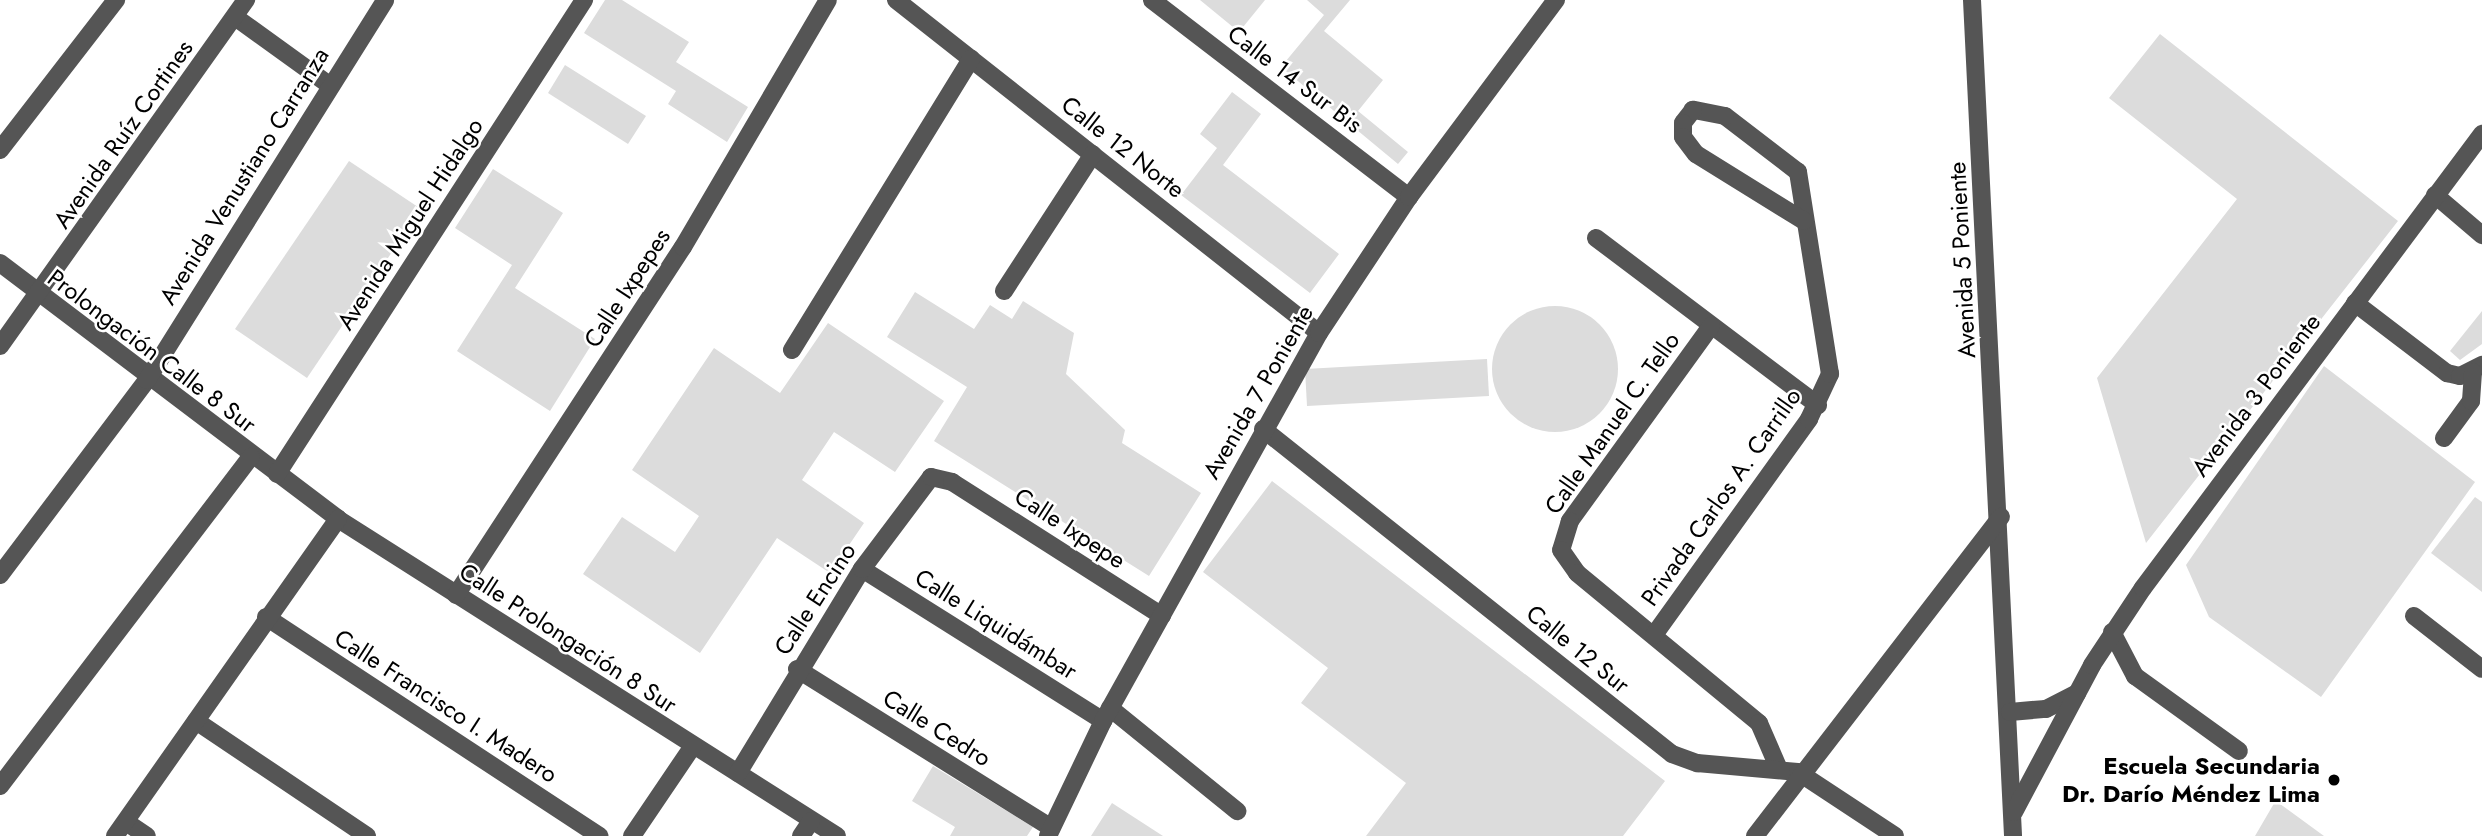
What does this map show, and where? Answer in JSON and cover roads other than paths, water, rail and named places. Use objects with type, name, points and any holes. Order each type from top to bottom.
[{"type":"street","points":[[0,150],[116,0]]},
{"type":"street","name":"Avenida Ruíz Cortines","points":[[0,346],[39,296],[247,0]]},
{"type":"street","name":"Avenida Venustiano Carranza","points":[[0,575],[147,380],[328,84],[385,0]]},
{"type":"street","name":"Avenida Miguel Hidalgo","points":[[277,474],[584,0]]},
{"type":"street","name":"Calle Ixpepes","points":[[456,595],[683,247],[828,0]]},
{"type":"street","name":"Calle 12 Norte","points":[[896,0],[1319,333]]},
{"type":"street","name":"Calle 14 Sur Bis","points":[[1152,0],[1409,197]]},
{"type":"street","name":"Avenida 7 Poniente","points":[[1050,832],[1107,714],[1263,429],[1319,333],[1409,197],[1556,0]]},
{"type":"street","name":"Avenida 5 Poniente","points":[[1972,0],[2001,517],[2013,836]]},
{"type":"street","points":[[234,17],[328,84]]},
{"type":"street","points":[[792,351],[971,59]]},
{"type":"street","name":"Privada Carlos A. Carrillo","points":[[1654,635],[1818,405],[1829,366],[1798,172],[1709,108],[1693,110],[1683,137],[1706,161],[1804,221]]},
{"type":"street","name":"Avenida 3 Poniente","points":[[2014,812],[2112,632],[2482,134]]},
{"type":"street","points":[[1004,291],[1093,154]]},
{"type":"street","points":[[2435,195],[2482,234]]},
{"type":"street","points":[[1596,238],[1818,405]]},
{"type":"street","name":"Prolongación Calle 8 Sur","points":[[0,263],[147,380],[277,474]]},
{"type":"street","points":[[2355,303],[2436,366],[2460,376],[2478,368]]},
{"type":"street","name":"Calle Manuel C. Tello","points":[[1654,635],[1577,573],[1561,550],[1570,522],[1711,326]]},
{"type":"street","points":[[2444,438],[2471,401],[2478,368]]},
{"type":"street","name":"Calle 12 Sur","points":[[1263,429],[1672,754],[1697,763],[1778,767],[1798,772],[1895,836]]},
{"type":"street","points":[[0,786],[251,457]]},
{"type":"street","name":"Calle Prolongación 8 Sur","points":[[277,474],[338,519],[738,773],[806,828],[838,836]]},
{"type":"street","name":"Calle Encino","points":[[738,773],[797,669],[923,481],[952,481]]},
{"type":"street","name":"Calle Ixpepe","points":[[952,481],[1162,615]]},
{"type":"street","points":[[1755,836],[1798,772],[2001,517]]},
{"type":"street","points":[[147,836],[121,829],[266,617],[338,519]]},
{"type":"street","name":"Calle Liquidámbar","points":[[862,569],[1107,714],[1237,811]]},
{"type":"street","points":[[2414,616],[2482,668]]},
{"type":"street","name":"Calle Francisco I. Madero","points":[[266,617],[599,836]]},
{"type":"street","points":[[2112,632],[2135,676],[2239,751]]},
{"type":"street","points":[[1654,635],[1759,723],[1778,767]]},
{"type":"street","name":"Calle Cedro","points":[[797,669],[1050,832]]},
{"type":"street","points":[[2010,712],[2046,709],[2077,692]]},
{"type":"street","points":[[196,721],[367,836]]},
{"type":"street","points":[[632,836],[693,746]]},
{"type":"place","name":"Escuela Secundaria Dr. Darío Méndez Lima","points":[[2334,780]]}]
